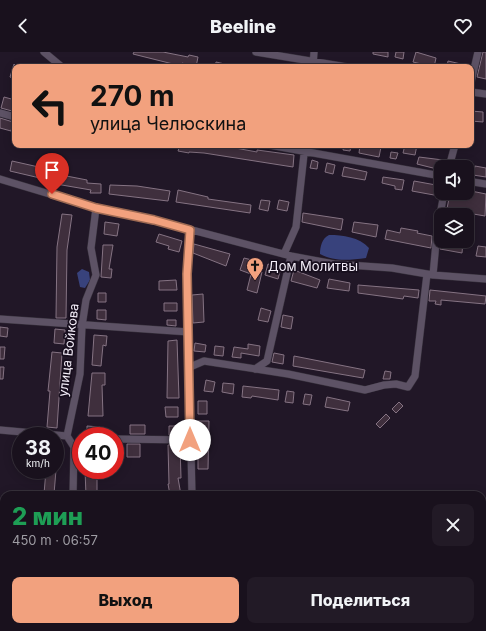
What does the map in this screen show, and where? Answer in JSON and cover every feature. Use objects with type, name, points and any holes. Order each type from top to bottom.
[{"type":"street","points":[[44,52],[58,64]]},
{"type":"street","points":[[256,52],[313,64],[314,52]]},
{"type":"street","points":[[474,69],[478,52]]},
{"type":"street","points":[[474,92],[486,94]]},
{"type":"street","points":[[0,113],[12,116]]},
{"type":"street","points":[[284,254],[296,227],[304,148],[434,175]]},
{"type":"street","points":[[451,160],[454,148]]},
{"type":"street","points":[[0,179],[96,208],[154,220],[292,256],[334,264],[392,268],[430,274],[486,279]]},
{"type":"street","points":[[474,182],[486,184]]},
{"type":"street","points":[[189,352],[204,361],[255,369],[270,373],[288,374],[365,390],[384,385],[396,384],[408,387],[415,376],[443,200]]},
{"type":"street","name":"улица Войкова","points":[[67,436],[80,374],[82,326],[86,300],[96,275],[91,248],[96,208]]},
{"type":"street","points":[[190,230],[187,274],[192,491]]},
{"type":"street","points":[[270,373],[267,362],[283,286],[292,256]]},
{"type":"street","points":[[0,319],[82,326],[188,332]]},
{"type":"street","points":[[190,367],[204,361]]},
{"type":"street","points":[[255,369],[267,362]]},
{"type":"street","points":[[0,430],[67,436],[72,444]]},
{"type":"street","points":[[124,439],[190,440]]},
{"type":"street","points":[[73,479],[73,491]]},
{"type":"water","points":[[329,235],[345,236],[356,239],[365,244],[369,248],[366,258],[348,260],[326,257],[320,254],[322,243]]},
{"type":"water","points":[[82,269],[89,272],[90,280],[85,288],[80,287],[77,273]]},
{"type":"building","points":[[134,52],[163,52],[188,57],[189,55],[198,57],[197,64],[173,64],[133,54]]},
{"type":"building","points":[[373,52],[388,52],[388,57],[373,54]]},
{"type":"building","points":[[396,52],[404,52],[403,59],[395,57]]},
{"type":"building","points":[[416,52],[436,58],[435,64],[421,64],[413,62]]},
{"type":"building","points":[[483,52],[486,52],[486,79],[477,77]]},
{"type":"building","points":[[448,61],[461,64],[448,64]]},
{"type":"building","points":[[4,97],[12,99],[12,111],[1,108]]},
{"type":"building","points":[[474,111],[483,112],[483,122],[474,121]]},
{"type":"building","points":[[0,118],[12,122],[11,131],[0,128]]},
{"type":"building","points":[[179,148],[235,148],[257,152],[257,150],[294,155],[293,167],[204,153],[178,151]]},
{"type":"building","points":[[343,148],[350,148],[350,151],[343,150]]},
{"type":"building","points":[[360,148],[381,148],[379,157],[359,153]]},
{"type":"building","points":[[404,148],[416,148],[415,155],[403,153]]},
{"type":"building","points":[[391,152],[398,153],[396,159],[390,158]]},
{"type":"building","points":[[419,157],[443,160],[434,160],[434,168],[417,164]]},
{"type":"building","points":[[312,160],[318,162],[317,169],[310,168]]},
{"type":"building","points":[[12,161],[52,170],[51,173],[87,180],[87,183],[101,184],[101,193],[90,193],[91,190],[56,184],[57,182],[10,171]]},
{"type":"building","points":[[327,163],[335,165],[333,174],[325,172]]},
{"type":"building","points":[[475,166],[486,168],[486,177],[474,175]]},
{"type":"building","points":[[344,167],[367,172],[365,180],[342,176]]},
{"type":"building","points":[[383,177],[404,180],[402,190],[395,189],[395,186],[382,183]]},
{"type":"building","points":[[414,181],[434,185],[434,195],[412,191]]},
{"type":"building","points":[[110,185],[137,186],[170,191],[168,201],[109,194]]},
{"type":"building","points":[[178,190],[208,197],[208,199],[251,205],[250,213],[176,202]]},
{"type":"building","points":[[474,192],[486,194],[485,216],[474,214],[474,208],[447,208],[449,200],[474,200]]},
{"type":"building","points":[[261,200],[270,201],[268,211],[259,209]]},
{"type":"building","points":[[279,200],[289,202],[287,211],[277,209]]},
{"type":"building","points":[[303,213],[343,219],[341,230],[302,222]]},
{"type":"building","points":[[62,214],[72,215],[67,250],[66,318],[56,318],[57,247]]},
{"type":"building","points":[[105,222],[119,224],[117,236],[104,234]]},
{"type":"building","points":[[354,222],[378,225],[376,237],[352,232]]},
{"type":"building","points":[[401,228],[418,231],[417,233],[432,236],[431,248],[385,239],[387,230],[400,233]]},
{"type":"building","points":[[159,234],[182,241],[179,252],[168,249],[169,246],[156,242]]},
{"type":"building","points":[[194,244],[230,254],[226,266],[193,253]]},
{"type":"building","points":[[103,245],[113,245],[109,269],[112,269],[111,278],[101,277]]},
{"type":"building","points":[[478,246],[486,247],[486,257],[476,256]]},
{"type":"building","points":[[440,248],[462,248],[462,253]]},
{"type":"building","name":"Дом Молитвы","points":[[244,258],[252,260],[250,269],[262,272],[257,293],[247,290],[251,274],[240,270]]},
{"type":"building","points":[[268,264],[281,268],[278,279],[265,275]]},
{"type":"building","points":[[294,270],[320,280],[317,288],[291,281]]},
{"type":"building","points":[[329,279],[350,283],[349,291],[327,288]]},
{"type":"building","points":[[176,280],[177,290],[159,290],[159,281]]},
{"type":"building","points":[[358,285],[419,290],[418,298],[404,296],[403,299],[358,293]]},
{"type":"building","points":[[430,290],[486,296],[485,304],[441,300],[441,305],[435,304],[436,301],[429,301]]},
{"type":"building","points":[[98,293],[106,293],[106,302],[98,302]]},
{"type":"building","points":[[203,294],[204,322],[193,323],[192,295]]},
{"type":"building","points":[[164,303],[177,303],[177,311],[164,311]]},
{"type":"building","points":[[261,308],[271,311],[268,322],[258,320]]},
{"type":"building","points":[[97,310],[106,310],[106,320],[97,319]]},
{"type":"building","points":[[283,315],[293,317],[291,329],[281,327]]},
{"type":"building","points":[[167,320],[176,320],[176,326],[167,325]]},
{"type":"building","points":[[0,327],[8,328],[7,337],[0,336]]},
{"type":"building","points":[[55,329],[65,330],[64,344],[54,343]]},
{"type":"building","points":[[94,335],[107,336],[106,346],[103,345],[101,366],[92,365]]},
{"type":"building","points":[[177,340],[179,398],[167,398],[168,341]]},
{"type":"building","points":[[195,343],[206,345],[205,352],[194,351]]},
{"type":"building","points":[[248,344],[260,346],[259,356],[241,353],[241,358],[232,357],[234,347],[248,349]]},
{"type":"building","points":[[215,346],[224,347],[223,356],[214,355]]},
{"type":"building","points":[[0,347],[5,347],[4,359],[0,359]]},
{"type":"building","points":[[52,352],[62,353],[57,427],[47,427],[50,391],[48,391]]},
{"type":"building","points":[[274,353],[284,355],[283,364],[272,362]]},
{"type":"building","points":[[294,356],[365,370],[363,378],[293,366]]},
{"type":"building","points":[[0,367],[4,367],[3,379],[0,379]]},
{"type":"building","points":[[385,371],[391,372],[390,379],[383,379]]},
{"type":"building","points":[[92,373],[105,373],[105,385],[102,385],[103,416],[88,416]]},
{"type":"building","points":[[206,380],[215,382],[213,392],[204,391]]},
{"type":"building","points":[[223,383],[234,384],[233,394],[222,392]]},
{"type":"building","points":[[243,386],[279,390],[278,400],[252,396],[251,398],[242,397]]},
{"type":"building","points":[[287,391],[294,392],[293,403],[285,402]]},
{"type":"building","points":[[305,394],[312,395],[310,405],[303,404]]},
{"type":"building","points":[[327,397],[350,402],[348,411],[325,407]]},
{"type":"building","points":[[198,401],[207,401],[207,414],[198,414]]},
{"type":"building","points":[[399,402],[403,406],[396,413],[392,409]]},
{"type":"building","points":[[165,407],[178,407],[178,417],[166,417]]},
{"type":"building","points":[[386,414],[390,418],[380,428],[376,424]]},
{"type":"building","points":[[198,421],[209,421],[208,469],[198,469]]},
{"type":"building","points":[[130,425],[145,425],[145,434],[130,434]]},
{"type":"building","points":[[169,426],[179,426],[179,435],[169,435]]},
{"type":"building","points":[[127,444],[140,444],[140,457],[127,457]]},
{"type":"building","points":[[168,445],[180,445],[181,478],[178,478],[180,491],[169,491]]},
{"type":"building","points":[[45,479],[55,479],[54,491],[44,491]]},
{"type":"building","points":[[85,479],[97,479],[97,491],[86,491]]},
{"type":"place","name":"Дом Молитвы","points":[[255,281]]},
{"type":"route","points":[[52,194],[96,208],[154,220],[190,230],[187,251],[187,274],[190,367],[190,440]]}]
